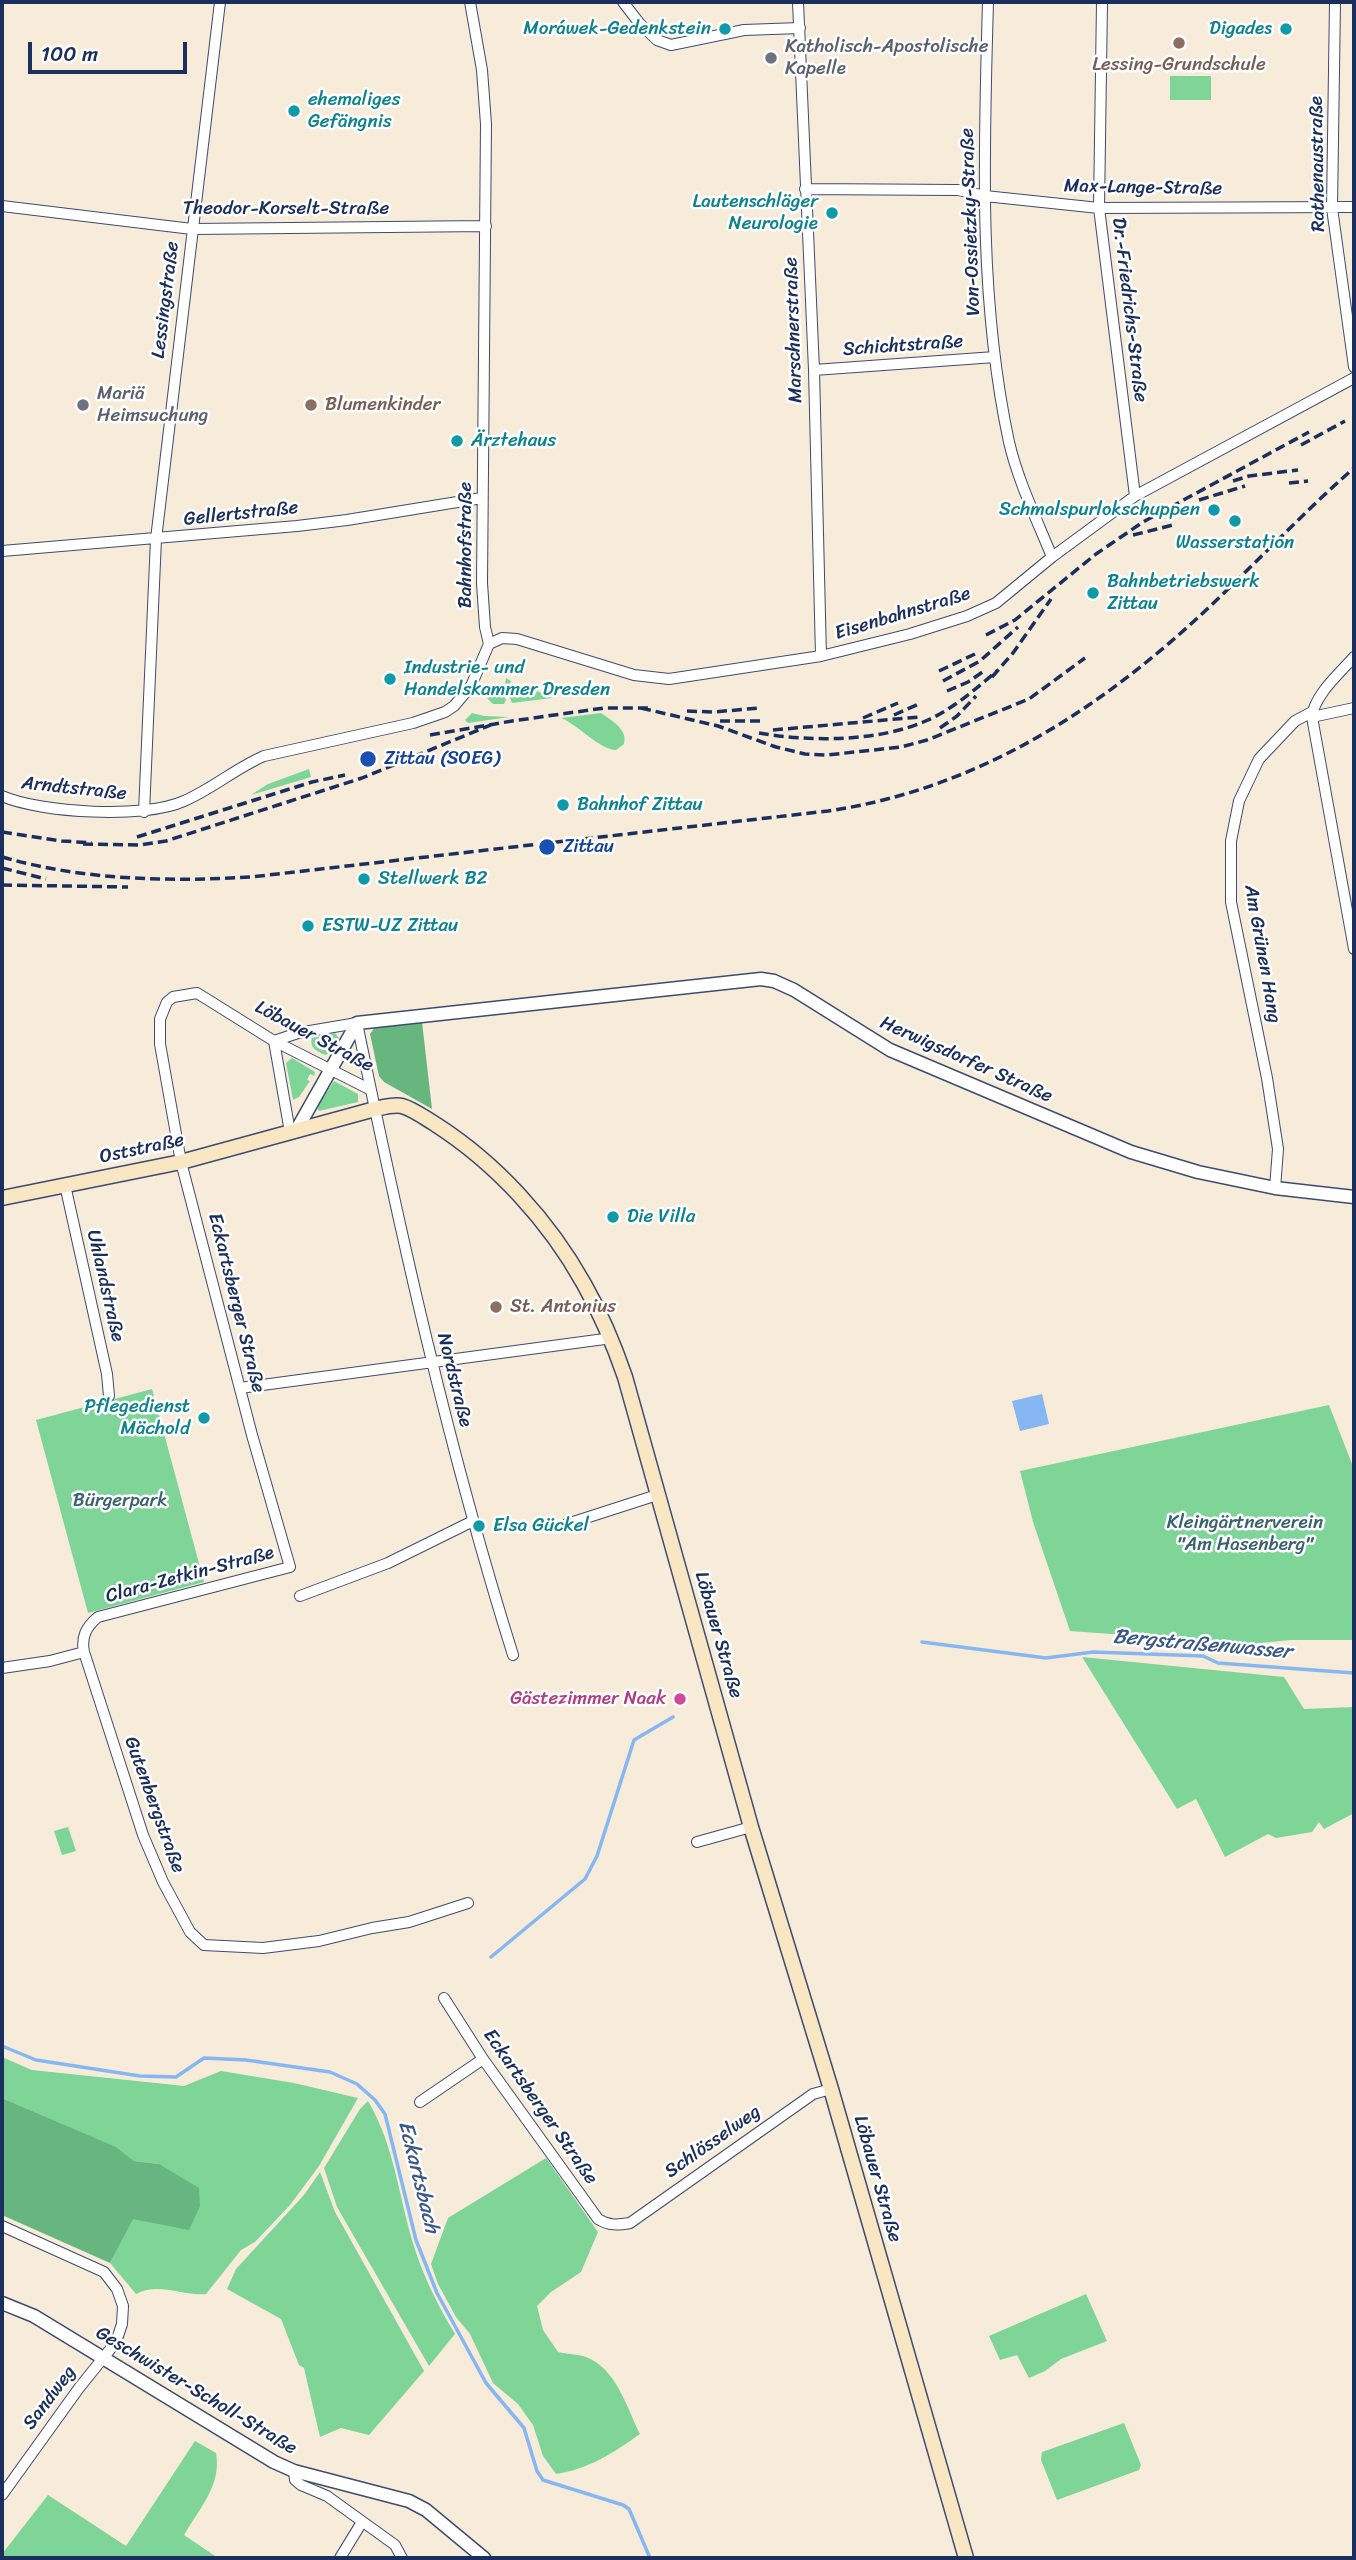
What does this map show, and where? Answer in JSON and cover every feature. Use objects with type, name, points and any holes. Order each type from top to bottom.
[{"type":"main road","name":"Löbauer Straße","points":[[375,1109],[401,1106],[416,1113],[460,1142],[506,1182],[560,1245],[584,1283],[612,1338],[751,1827],[831,2089],[966,2558]]},
{"type":"main road","name":"Oststraße","points":[[2,1198],[181,1162],[375,1109]]},
{"type":"street","name":"Lessingstraße","points":[[144,812],[156,540],[220,2]]},
{"type":"street","name":"Bahnhofstraße","points":[[470,2],[482,70],[485,111],[482,583],[489,644]]},
{"type":"street","points":[[623,2],[657,40],[671,45],[744,30],[800,28]]},
{"type":"street","name":"Marschnerstraße","points":[[798,2],[814,370],[821,656]]},
{"type":"street","name":"Von-Ossietzky-Straße","points":[[988,2],[986,267],[995,357],[1010,445],[1052,557]]},
{"type":"street","name":"Dr.-Friedrichs-Straße","points":[[1101,2],[1098,208],[1135,496]]},
{"type":"street","name":"Rathenaustraße","points":[[1335,2],[1332,208],[1354,367]]},
{"type":"street","name":"Max-Lange-Straße","points":[[806,188],[958,190],[985,196],[1098,208],[1354,207]]},
{"type":"street","name":"Theodor-Korselt-Straße","points":[[2,206],[192,229],[486,226]]},
{"type":"street","name":"Schichtstraße","points":[[814,370],[995,357]]},
{"type":"street","name":"Eisenbahnstraße","points":[[489,644],[502,638],[517,639],[651,678],[669,679],[821,656],[910,634],[976,611],[1006,597],[1052,557],[1135,496],[1354,378]]},
{"type":"street","name":"Gellertstraße","points":[[2,551],[156,540],[347,520],[482,498]]},
{"type":"street","points":[[144,812],[165,809],[186,800],[264,756],[413,723],[445,712],[463,697],[471,686],[489,644]]},
{"type":"street","points":[[1354,657],[1321,696],[1312,715],[1354,949]]},
{"type":"street","points":[[1312,715],[1354,708]]},
{"type":"street","name":"Am Grünen Hang","points":[[1275,1188],[1278,1149],[1267,1078],[1231,902],[1231,841],[1239,802],[1259,759],[1295,721],[1312,715]]},
{"type":"street","name":"Arndtstraße","points":[[2,796],[55,808],[144,812]]},
{"type":"street","name":"Herwigsdorfer Straße","points":[[357,1023],[748,980],[774,981],[794,990],[890,1050],[1131,1152],[1198,1172],[1275,1188],[1354,1197]]},
{"type":"street","name":"Löbauer Straße","points":[[160,1044],[160,1019],[167,1002],[173,997],[197,993],[274,1041],[371,1090],[375,1109]]},
{"type":"street","points":[[293,1131],[274,1041],[298,1033],[357,1023]]},
{"type":"street","points":[[293,1131],[357,1023]]},
{"type":"street","points":[[357,1023],[371,1090]]},
{"type":"street","name":"Eckartsberger Straße","points":[[160,1044],[181,1162],[289,1567]]},
{"type":"street","name":"Nordstraße","points":[[375,1109],[431,1362],[473,1521],[513,1655]]},
{"type":"street","name":"Uhlandstraße","points":[[65,1185],[107,1374],[109,1396]]},
{"type":"street","points":[[240,1388],[612,1338]]},
{"type":"street","points":[[567,1524],[657,1494]]},
{"type":"street","points":[[300,1596],[388,1563],[473,1521]]},
{"type":"street","name":"Clara-Zetkin-Straße","points":[[84,1652],[84,1636],[91,1623],[98,1618],[289,1567]]},
{"type":"street","points":[[2,1668],[50,1661],[84,1652]]},
{"type":"street","name":"Gutenbergstraße","points":[[84,1652],[143,1835],[163,1882],[190,1932],[204,1945],[263,1948],[318,1941],[410,1922],[468,1903]]},
{"type":"street","points":[[697,1842],[751,1827]]},
{"type":"street","name":"Eckartsberger Straße","points":[[444,1998],[483,2059],[598,2219],[606,2224],[617,2225]]},
{"type":"street","points":[[419,2102],[483,2059]]},
{"type":"street","name":"Schlösselweg","points":[[617,2225],[630,2223],[813,2094],[831,2089]]},
{"type":"street","name":"Sandweg","points":[[2,2226],[104,2272],[117,2290],[123,2306],[117,2342],[103,2357],[2,2495]]},
{"type":"street","name":"Geschwister-Scholl-Straße","points":[[2,2303],[34,2316],[256,2452],[294,2471],[409,2501],[426,2510],[484,2558]]},
{"type":"street","points":[[294,2471],[295,2480],[301,2485],[327,2496],[395,2545],[402,2558]]},
{"type":"street","points":[[340,2558],[362,2522]]},
{"type":"green space","points":[[1170,76],[1211,76],[1211,100],[1170,100]]},
{"type":"green space","points":[[506,678],[511,681],[509,687],[534,697],[537,691],[552,698],[512,703],[505,686]]},
{"type":"green space","points":[[495,691],[501,691],[506,700],[504,704],[493,704],[487,698]]},
{"type":"green space","points":[[472,713],[509,717],[468,723],[465,720]]},
{"type":"green space","points":[[601,713],[624,734],[624,744],[616,750],[603,746],[561,718]]},
{"type":"green space","points":[[309,769],[311,777],[251,795],[268,784]]},
{"type":"green space","points":[[422,1022],[432,1109],[384,1082],[379,1076],[370,1034],[375,1027]]},
{"type":"green space","points":[[335,1033],[339,1038],[332,1052],[325,1055],[313,1047],[312,1038]]},
{"type":"green space","points":[[292,1058],[315,1072],[314,1076],[310,1074],[307,1080],[310,1081],[299,1097],[293,1100],[286,1063]]},
{"type":"green space","points":[[334,1081],[358,1094],[358,1102],[319,1111],[317,1107]]},
{"type":"green space","name":"Bürgerpark","points":[[152,1389],[204,1582],[88,1613],[36,1420]]},
{"type":"green space","name":"Kleingärtnerverein \"Am Hasenberg\"","points":[[1329,1405],[1354,1469],[1354,1640],[1291,1640],[1250,1644],[1070,1631],[1033,1522],[1020,1471]]},
{"type":"green space","points":[[1082,1657],[1284,1677],[1304,1709],[1354,1707],[1354,1813],[1324,1829],[1319,1822],[1312,1832],[1276,1838],[1268,1834],[1225,1857],[1196,1799],[1177,1809]]},
{"type":"green space","points":[[68,1827],[76,1851],[62,1855],[54,1831]]},
{"type":"green space","points":[[2,2057],[32,2070],[184,2086],[221,2071],[294,2083],[358,2098],[319,2166],[290,2205],[255,2242],[241,2250],[206,2294],[153,2289],[136,2294],[110,2263],[159,2164],[134,2161],[115,2147],[2,2098]]},
{"type":"green space","points":[[2,2098],[116,2147],[134,2161],[159,2164],[199,2188],[200,2206],[189,2230],[133,2219],[110,2263],[2,2215]]},
{"type":"green space","points":[[368,2101],[390,2152],[420,2265],[455,2334],[429,2366],[337,2207],[324,2168],[360,2109]]},
{"type":"green space","points":[[546,2158],[598,2232],[581,2272],[551,2292],[537,2306],[543,2330],[558,2352],[586,2357],[605,2370],[613,2379],[640,2434],[611,2454],[590,2464],[556,2474],[543,2456],[533,2425],[518,2404],[493,2383],[470,2334],[456,2317],[438,2284],[431,2264],[448,2218]]},
{"type":"green space","points":[[320,2172],[335,2212],[424,2371],[369,2435],[341,2428],[320,2437],[304,2368],[299,2365],[281,2319],[227,2289],[236,2269],[304,2195]]},
{"type":"green space","points":[[1086,2294],[1107,2341],[1061,2359],[1045,2371],[1029,2378],[1017,2355],[1000,2360],[989,2336]]},
{"type":"green space","points":[[1124,2423],[1141,2465],[1139,2470],[1057,2500],[1041,2460],[1042,2452]]},
{"type":"green space","points":[[195,2441],[216,2453],[216,2476],[208,2496],[184,2535],[218,2558],[2,2558],[2,2554],[48,2495],[126,2546]]},
{"type":"water","points":[[1042,1394],[1049,1424],[1020,1431],[1012,1401]]},
{"type":"waterway","name":"Bergstraßenwasser","points":[[922,1642],[1046,1658],[1093,1652],[1203,1656],[1218,1663],[1354,1673]]},
{"type":"waterway","name":"Bergstraßenwasser","points":[[491,1957],[585,1879],[597,1856],[634,1740],[673,1717]]},
{"type":"waterway","name":"Eckartsbach","points":[[2,2046],[36,2060],[140,2076],[176,2077],[204,2058],[246,2060],[330,2072],[357,2084],[375,2100],[385,2114],[416,2240],[437,2293],[486,2383],[524,2428],[537,2471],[543,2480],[629,2509],[650,2558]]},
{"type":"railway","points":[[1301,445],[1345,421]]},
{"type":"railway","points":[[986,635],[1015,620],[1096,554],[1143,522],[1309,432]]},
{"type":"railway","points":[[2,857],[63,871],[125,878],[251,877],[828,811],[880,801],[930,786],[1024,745],[1111,690],[1192,623],[1354,468]]},
{"type":"railway","points":[[1233,481],[1249,476],[1298,470]]},
{"type":"railway","points":[[1289,483],[1308,481]]},
{"type":"railway","points":[[1199,500],[1245,486]]},
{"type":"railway","points":[[1133,535],[1173,525]]},
{"type":"railway","points":[[992,677],[1013,653],[1051,599]]},
{"type":"railway","points":[[943,681],[980,661],[1018,627]]},
{"type":"railway","points":[[939,671],[975,654]]},
{"type":"railway","points":[[641,708],[718,726],[776,747],[805,754],[827,755],[901,747],[927,740],[1029,699],[1085,658]]},
{"type":"railway","points":[[759,733],[822,739],[889,733],[928,720],[947,710],[998,670]]},
{"type":"railway","points":[[947,691],[984,671]]},
{"type":"railway","points":[[940,728],[957,716],[976,696]]},
{"type":"railway","points":[[863,718],[898,703]]},
{"type":"railway","points":[[894,715],[921,703]]},
{"type":"railway","points":[[430,735],[604,708],[648,708]]},
{"type":"railway","points":[[687,711],[760,708]]},
{"type":"railway","points":[[773,730],[919,717]]},
{"type":"railway","points":[[720,721],[762,721]]},
{"type":"railway","points":[[83,844],[140,845],[166,841],[362,778],[493,724]]},
{"type":"railway","points":[[137,837],[312,782],[345,775]]},
{"type":"railway","points":[[2,832],[92,843]]},
{"type":"railway","points":[[2,868],[46,879]]},
{"type":"railway","points":[[2,885],[128,887]]},
{"type":"place","name":"Moráwek-Gedenkstein","points":[[725,29]]},
{"type":"place","name":"Digades","points":[[1286,29]]},
{"type":"place","name":"Lessing-Grundschule","points":[[1179,43]]},
{"type":"place","name":"Katholisch-Apostolische Kapelle","points":[[771,58]]},
{"type":"place","name":"ehemaliges Gefängnis","points":[[294,111]]},
{"type":"place","name":"Lautenschläger Neurologie","points":[[832,213]]},
{"type":"place","name":"Mariä Heimsuchung","points":[[83,405]]},
{"type":"place","name":"Blumenkinder","points":[[311,405]]},
{"type":"place","name":"Ärztehaus","points":[[457,441]]},
{"type":"place","name":"Schmalspurlokschuppen","points":[[1214,510]]},
{"type":"place","name":"Wasserstation","points":[[1235,521]]},
{"type":"place","name":"Bahnbetriebswerk Zittau","points":[[1093,593]]},
{"type":"place","name":"Industrie- und Handelskammer Dresden","points":[[390,679]]},
{"type":"place","name":"Zittau (SOEG)","points":[[368,759]]},
{"type":"place","name":"Bahnhof Zittau","points":[[563,805]]},
{"type":"place","name":"Zittau","points":[[547,847]]},
{"type":"place","name":"Stellwerk B2","points":[[364,879]]},
{"type":"place","name":"ESTW-UZ Zittau","points":[[308,926]]},
{"type":"place","name":"Die Villa","points":[[613,1217]]},
{"type":"place","name":"St. Antonius","points":[[496,1307]]},
{"type":"place","name":"Pflegedienst Mächold","points":[[204,1418]]},
{"type":"place","name":"Elsa Gückel","points":[[479,1526]]},
{"type":"place","name":"Gästezimmer Naak","points":[[680,1699]]}]
